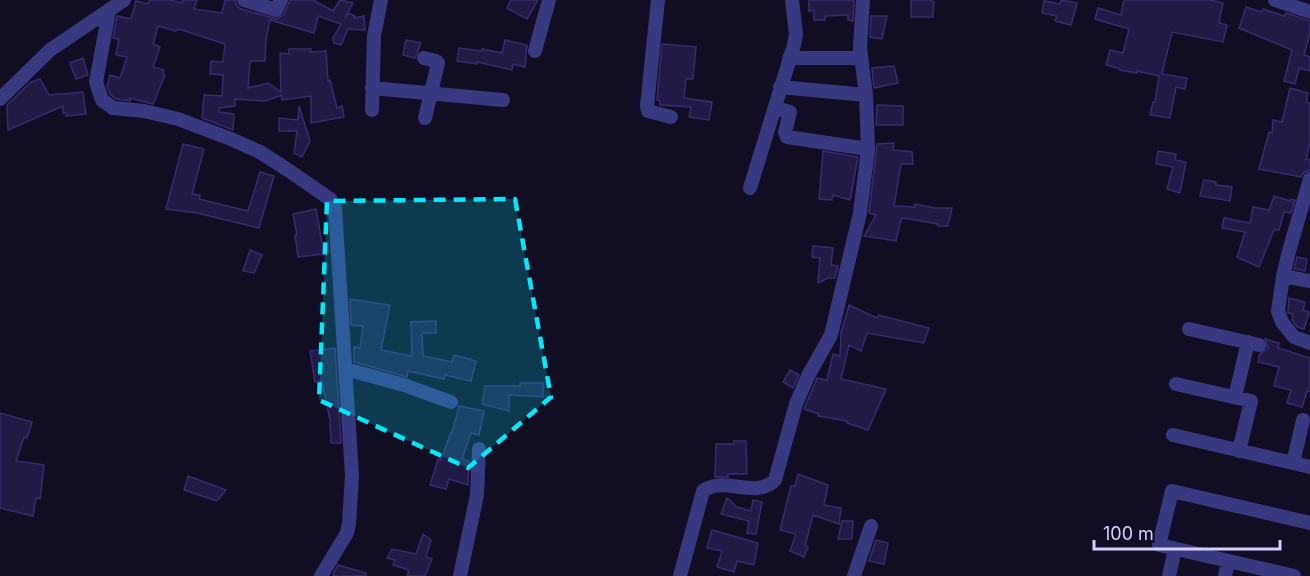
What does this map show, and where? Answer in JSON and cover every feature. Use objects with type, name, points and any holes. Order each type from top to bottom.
[{"type":"street","points":[[0,99],[50,50],[124,0]]},
{"type":"street","points":[[244,0],[276,10],[281,0]]},
{"type":"street","points":[[372,110],[374,36],[381,0]]},
{"type":"street","points":[[535,51],[549,0]]},
{"type":"street","points":[[658,0],[646,106],[648,111],[671,117]]},
{"type":"street","points":[[750,188],[776,108],[796,34],[792,0]]},
{"type":"street","points":[[680,576],[703,491],[709,486],[721,485],[762,488],[769,486],[775,480],[796,404],[808,376],[831,335],[860,213],[868,149],[866,95],[860,48],[863,0]]},
{"type":"street","points":[[1275,0],[1310,12]]},
{"type":"street","points":[[110,11],[96,82],[102,99],[113,108],[144,111],[178,119],[260,152],[330,199],[335,208],[352,475],[350,524],[342,543],[321,576]]},
{"type":"street","points":[[424,58],[438,63],[425,118]]},
{"type":"street","points":[[789,58],[861,58]]},
{"type":"street","points":[[780,87],[866,95]]},
{"type":"street","points":[[372,88],[503,99]]},
{"type":"street","points":[[776,108],[790,112],[785,132],[787,137],[868,149]]},
{"type":"street","points":[[1310,179],[1283,276],[1278,311],[1282,322],[1294,337],[1310,343]]},
{"type":"street","points":[[1283,276],[1310,282]]},
{"type":"street","points":[[1189,329],[1253,344],[1236,397]]},
{"type":"street","points":[[346,369],[451,402]]},
{"type":"street","points":[[1176,384],[1251,401],[1239,451]]},
{"type":"street","points":[[1293,463],[1303,420]]},
{"type":"street","points":[[1173,435],[1310,467]]},
{"type":"street","points":[[460,576],[477,495],[479,449]]},
{"type":"street","points":[[1285,575],[1159,545],[1172,491],[1310,523]]},
{"type":"street","points":[[854,576],[871,526]]},
{"type":"street","points":[[1169,576],[1175,549]]},
{"type":"street","points":[[1225,576],[1228,561]]},
{"type":"highlighted area","points":[[515,199],[551,397],[468,468],[319,400],[327,201]]},
{"type":"building","points":[[150,0],[170,0],[182,3],[183,0],[197,0],[194,9],[222,13],[225,0],[235,0],[241,9],[277,19],[284,14],[290,0],[313,0],[333,11],[340,0],[353,3],[345,18],[348,13],[355,16],[354,18],[364,16],[365,30],[348,29],[341,45],[334,43],[333,38],[341,24],[318,16],[314,33],[270,20],[265,61],[250,61],[248,88],[268,83],[281,92],[280,53],[289,54],[289,49],[311,49],[310,52],[326,51],[328,81],[330,80],[337,108],[342,106],[344,117],[311,123],[311,96],[282,100],[282,95],[265,101],[235,99],[235,106],[219,108],[219,112],[234,114],[233,130],[202,118],[204,95],[222,96],[223,75],[210,74],[211,61],[223,62],[225,44],[179,29],[175,31],[158,26],[153,44],[160,47],[153,67],[164,70],[165,75],[153,104],[130,98],[130,101],[116,99],[107,87],[110,75],[120,78],[127,57],[116,55],[119,39],[113,38],[117,16],[131,19],[136,1],[147,4]]},
{"type":"building","points":[[511,0],[538,0],[527,19],[507,8]]},
{"type":"building","points":[[809,0],[854,0],[853,21],[848,20],[848,15],[825,16],[825,20],[814,20],[814,10],[809,11]]},
{"type":"building","points":[[911,0],[934,2],[933,17],[911,17]]},
{"type":"building","points":[[1061,0],[1077,3],[1071,25],[1055,21],[1057,16],[1042,13],[1044,1],[1060,4]]},
{"type":"building","points":[[1124,0],[1210,0],[1223,3],[1219,23],[1227,25],[1223,42],[1172,32],[1162,74],[1187,78],[1185,89],[1176,87],[1170,118],[1150,115],[1153,102],[1155,102],[1159,76],[1120,70],[1106,65],[1110,50],[1123,53],[1129,29],[1095,19],[1098,8],[1121,15]]},
{"type":"building","points":[[1246,7],[1262,12],[1263,9],[1285,16],[1286,13],[1310,21],[1310,33],[1304,55],[1310,57],[1310,71],[1299,68],[1295,84],[1284,81],[1292,50],[1239,28]]},
{"type":"building","points":[[871,16],[887,16],[882,39],[870,37]]},
{"type":"building","points":[[406,40],[421,43],[415,58],[403,55]]},
{"type":"building","points":[[505,40],[527,45],[525,67],[513,64],[512,70],[477,62],[477,64],[457,61],[459,48],[502,53]]},
{"type":"building","points":[[662,44],[696,47],[693,79],[686,79],[684,98],[712,102],[709,120],[689,117],[691,107],[660,105],[660,101],[657,100]]},
{"type":"building","points":[[83,58],[88,75],[76,79],[70,63]]},
{"type":"building","points":[[894,66],[898,83],[874,88],[872,68]]},
{"type":"building","points":[[40,79],[49,95],[83,92],[86,114],[66,116],[66,113],[63,113],[63,106],[8,130],[7,105],[31,82]]},
{"type":"building","points":[[1290,88],[1308,93],[1306,102],[1310,103],[1310,142],[1306,159],[1310,160],[1310,170],[1304,172],[1301,177],[1259,169],[1269,132],[1272,133],[1273,120],[1282,122]]},
{"type":"building","points":[[877,105],[903,106],[903,125],[876,125]]},
{"type":"building","points":[[299,106],[310,141],[302,157],[294,153],[297,131],[279,131],[279,118],[298,120]]},
{"type":"building","points":[[894,143],[893,150],[912,152],[913,164],[901,164],[894,206],[915,207],[915,204],[934,208],[952,208],[948,226],[904,218],[901,219],[896,241],[864,236],[876,215],[869,213],[877,144]]},
{"type":"building","points":[[183,144],[204,149],[192,194],[200,195],[199,199],[248,211],[260,172],[274,176],[259,228],[197,213],[166,209]]},
{"type":"building","points":[[823,151],[858,157],[850,200],[833,195],[832,200],[819,199]]},
{"type":"building","points":[[1158,151],[1176,154],[1175,160],[1186,162],[1180,193],[1167,189],[1173,167],[1156,164]]},
{"type":"building","points":[[1204,180],[1216,182],[1216,185],[1232,187],[1230,201],[1200,196]]},
{"type":"building","points":[[1274,196],[1290,201],[1295,200],[1291,213],[1284,212],[1279,230],[1274,230],[1259,267],[1237,257],[1245,232],[1222,228],[1224,218],[1250,223],[1253,207],[1269,210]]},
{"type":"building","points":[[316,209],[324,254],[298,257],[293,214]]},
{"type":"building","points":[[813,246],[833,248],[831,265],[838,266],[835,278],[828,278],[818,283],[820,258],[812,257]]},
{"type":"building","points":[[250,250],[262,255],[254,273],[243,271]]},
{"type":"building","points":[[1297,257],[1307,259],[1305,271],[1294,269]]},
{"type":"building","points":[[1289,298],[1305,302],[1303,310],[1309,312],[1304,329],[1297,327],[1292,319],[1293,314],[1288,313]]},
{"type":"building","points":[[350,299],[390,305],[381,350],[412,356],[411,322],[436,321],[436,333],[422,333],[423,356],[452,362],[454,355],[476,361],[471,381],[445,375],[444,379],[408,371],[407,377],[354,362],[354,347],[360,348],[363,326],[351,325]]},
{"type":"building","points":[[849,305],[877,318],[879,315],[929,328],[924,343],[867,333],[861,351],[849,345],[841,379],[886,389],[868,430],[847,423],[847,421],[818,416],[819,414],[804,409],[817,378],[827,380],[833,354],[840,356],[841,333]]},
{"type":"building","points":[[1265,339],[1279,343],[1278,348],[1310,358],[1310,392],[1307,391],[1302,407],[1287,403],[1291,390],[1274,386],[1279,367],[1258,362],[1260,354],[1268,348]]},
{"type":"building","points":[[335,348],[341,443],[331,443],[330,420],[322,381],[315,382],[310,351]]},
{"type":"building","points":[[790,370],[799,375],[793,388],[783,382]]},
{"type":"building","points":[[520,383],[543,383],[543,397],[509,395],[509,411],[482,404],[485,386],[520,386]]},
{"type":"building","points":[[459,406],[484,411],[479,435],[471,433],[462,459],[469,461],[468,485],[449,479],[446,489],[430,485],[438,459],[441,460],[452,433]]},
{"type":"building","points":[[0,413],[32,422],[16,461],[44,465],[40,499],[36,498],[33,516],[0,508]]},
{"type":"building","points":[[734,441],[746,441],[747,474],[715,477],[716,444],[734,444]]},
{"type":"building","points":[[798,474],[828,485],[824,505],[841,508],[839,524],[813,515],[805,546],[808,547],[804,557],[790,551],[796,534],[780,530],[791,486],[795,486]]},
{"type":"building","points":[[188,476],[226,490],[217,501],[184,490]]},
{"type":"building","points":[[727,498],[737,507],[751,511],[753,500],[762,502],[756,534],[747,533],[749,521],[721,514]]},
{"type":"building","points":[[842,521],[853,521],[852,539],[838,539]]},
{"type":"building","points":[[712,530],[758,543],[754,565],[737,561],[734,572],[717,567],[722,551],[707,548]]},
{"type":"building","points":[[423,534],[431,540],[426,557],[432,559],[425,576],[407,576],[409,570],[393,565],[395,560],[387,558],[392,549],[416,554]]},
{"type":"building","points":[[876,540],[888,543],[884,564],[869,561]]},
{"type":"building","points":[[338,565],[366,573],[366,576],[334,576]]}]
